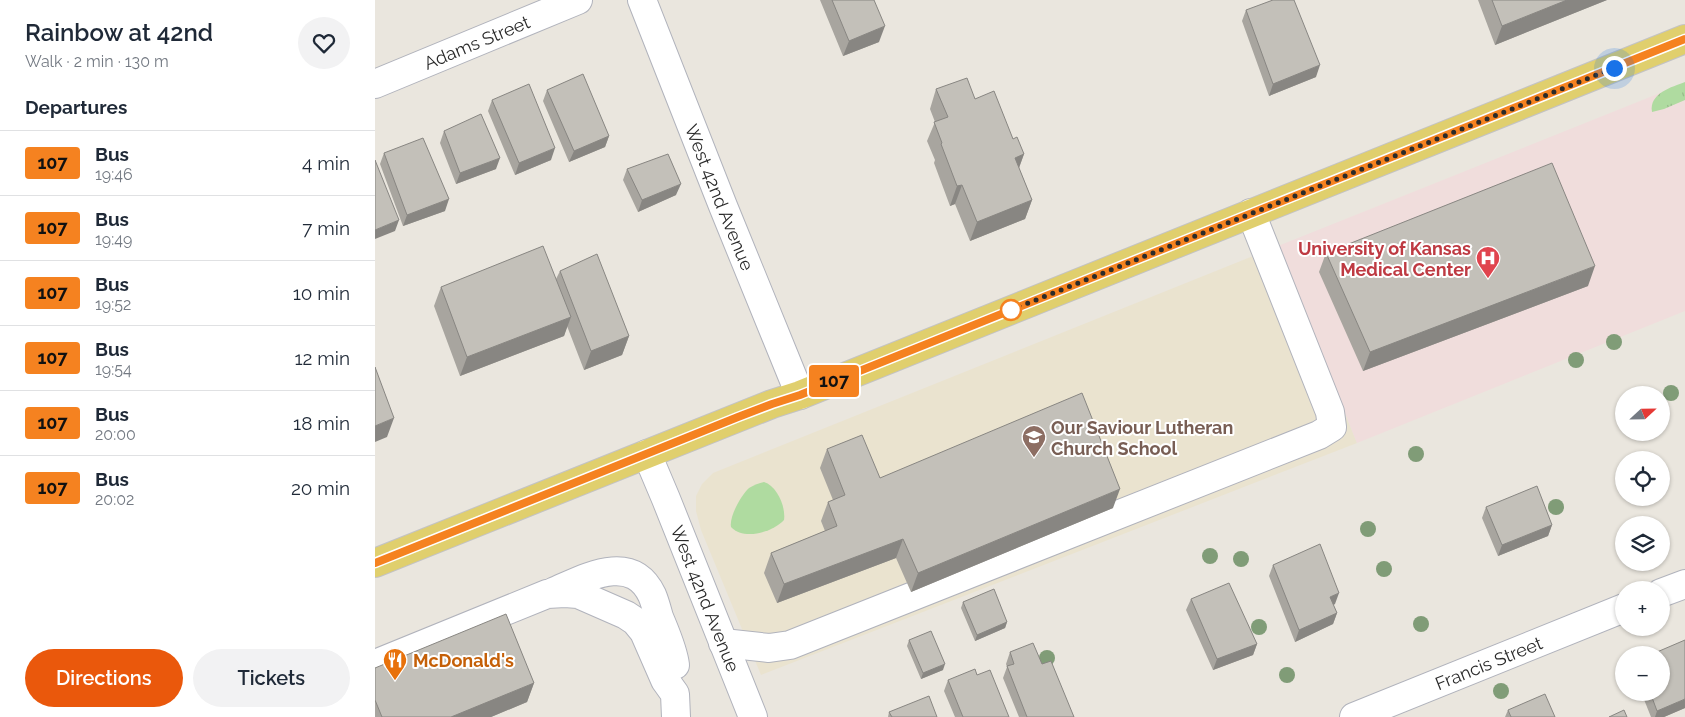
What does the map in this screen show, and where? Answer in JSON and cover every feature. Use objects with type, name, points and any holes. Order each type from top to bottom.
[{"type":"main road","points":[[375,563],[772,404],[800,395],[1685,39]]},
{"type":"street","name":"Adams Street","points":[[375,84],[578,0]]},
{"type":"street","name":"West 42nd Avenue","points":[[642,0],[800,395]]},
{"type":"street","points":[[723,642],[769,648],[790,645],[1319,435],[1331,427],[1330,412],[1251,213]]},
{"type":"street","name":"West 42nd Avenue","points":[[647,454],[753,717]]},
{"type":"street","points":[[375,664],[595,574],[617,570],[636,577],[643,582],[651,594],[675,659],[675,706]]},
{"type":"street","points":[[1670,590],[1685,584]]},
{"type":"street","points":[[547,594],[578,594],[626,615],[635,621],[644,632],[675,706]]},
{"type":"street","name":"Francis Street","points":[[1354,717],[1615,612]]},
{"type":"shaded area","name":"University of Kansas Medical Center","points":[[1685,83],[1685,311],[1357,443],[1278,246]]},
{"type":"shaded area","name":"Our Saviour Lutheran Church School","points":[[1278,246],[1357,443],[761,675],[701,530],[696,511],[696,496],[702,484],[713,473]]},
{"type":"green space","points":[[1685,82],[1685,100],[1652,112],[1652,105],[1658,95]]},
{"type":"green space","points":[[764,482],[777,492],[784,509],[784,520],[766,531],[743,534],[731,527],[734,512],[739,501],[749,488]]},
{"type":"building","points":[[832,0],[874,0],[885,26],[849,41]]},
{"type":"building","points":[[1273,0],[1294,0],[1320,65],[1273,84],[1246,10]]},
{"type":"building","points":[[1492,0],[1567,0],[1502,26]]},
{"type":"building","points":[[583,74],[609,136],[574,151],[547,90]]},
{"type":"building","points":[[967,78],[975,99],[994,91],[1013,139],[1017,137],[1024,154],[1015,158],[1032,200],[977,222],[962,185],[957,186],[934,122],[948,117],[936,89]]},
{"type":"building","points":[[529,84],[555,148],[519,163],[492,100]]},
{"type":"building","points":[[481,114],[500,158],[460,173],[444,131]]},
{"type":"building","points":[[423,138],[449,199],[407,215],[384,153]]},
{"type":"building","points":[[668,154],[681,184],[642,200],[627,169]]},
{"type":"building","points":[[375,160],[399,220],[375,230]]},
{"type":"building","points":[[1552,163],[1595,266],[1370,352],[1326,253]]},
{"type":"building","points":[[543,246],[571,317],[467,357],[441,287]]},
{"type":"building","points":[[597,254],[629,336],[591,351],[560,271]]},
{"type":"building","points":[[375,367],[394,418],[375,426]]},
{"type":"building","points":[[1082,393],[1120,489],[918,573],[903,539],[784,584],[771,553],[837,526],[828,502],[845,495],[827,449],[862,435],[880,478]]},
{"type":"building","points":[[1537,486],[1552,525],[1502,545],[1486,507]]},
{"type":"building","points":[[1320,544],[1339,593],[1330,597],[1337,613],[1299,630],[1273,565]]},
{"type":"building","points":[[1229,583],[1257,644],[1217,659],[1191,599]]},
{"type":"building","points":[[994,589],[1007,622],[977,635],[963,602]]},
{"type":"building","points":[[506,614],[534,683],[451,717],[382,717],[375,700],[375,668]]},
{"type":"building","points":[[931,631],[945,664],[923,673],[909,640]]},
{"type":"building","points":[[1685,640],[1685,699],[1657,711],[1653,701],[1670,701],[1670,646]]},
{"type":"building","points":[[1033,643],[1042,664],[1051,661],[1074,717],[1027,717],[1007,666],[1014,664],[1010,652]]},
{"type":"building","points":[[975,669],[977,675],[990,670],[1009,717],[963,717],[948,680]]},
{"type":"building","points":[[1545,694],[1555,717],[1511,717],[1508,710]]},
{"type":"building","points":[[929,696],[937,717],[892,717],[889,712]]},
{"type":"building","points":[[1624,710],[1627,717],[1609,717]]},
{"type":"bus line","name":"107","points":[[375,563],[738,417],[800,395],[1685,39]]},
{"type":"place","name":"University of Kansas Medical Center","points":[[1488,279]]},
{"type":"place","name":"Our Saviour Lutheran Church School","points":[[1034,458]]},
{"type":"place","name":"McDonald's","points":[[395,681]]},
{"type":"route","points":[[1011,310],[1614,68]]}]
